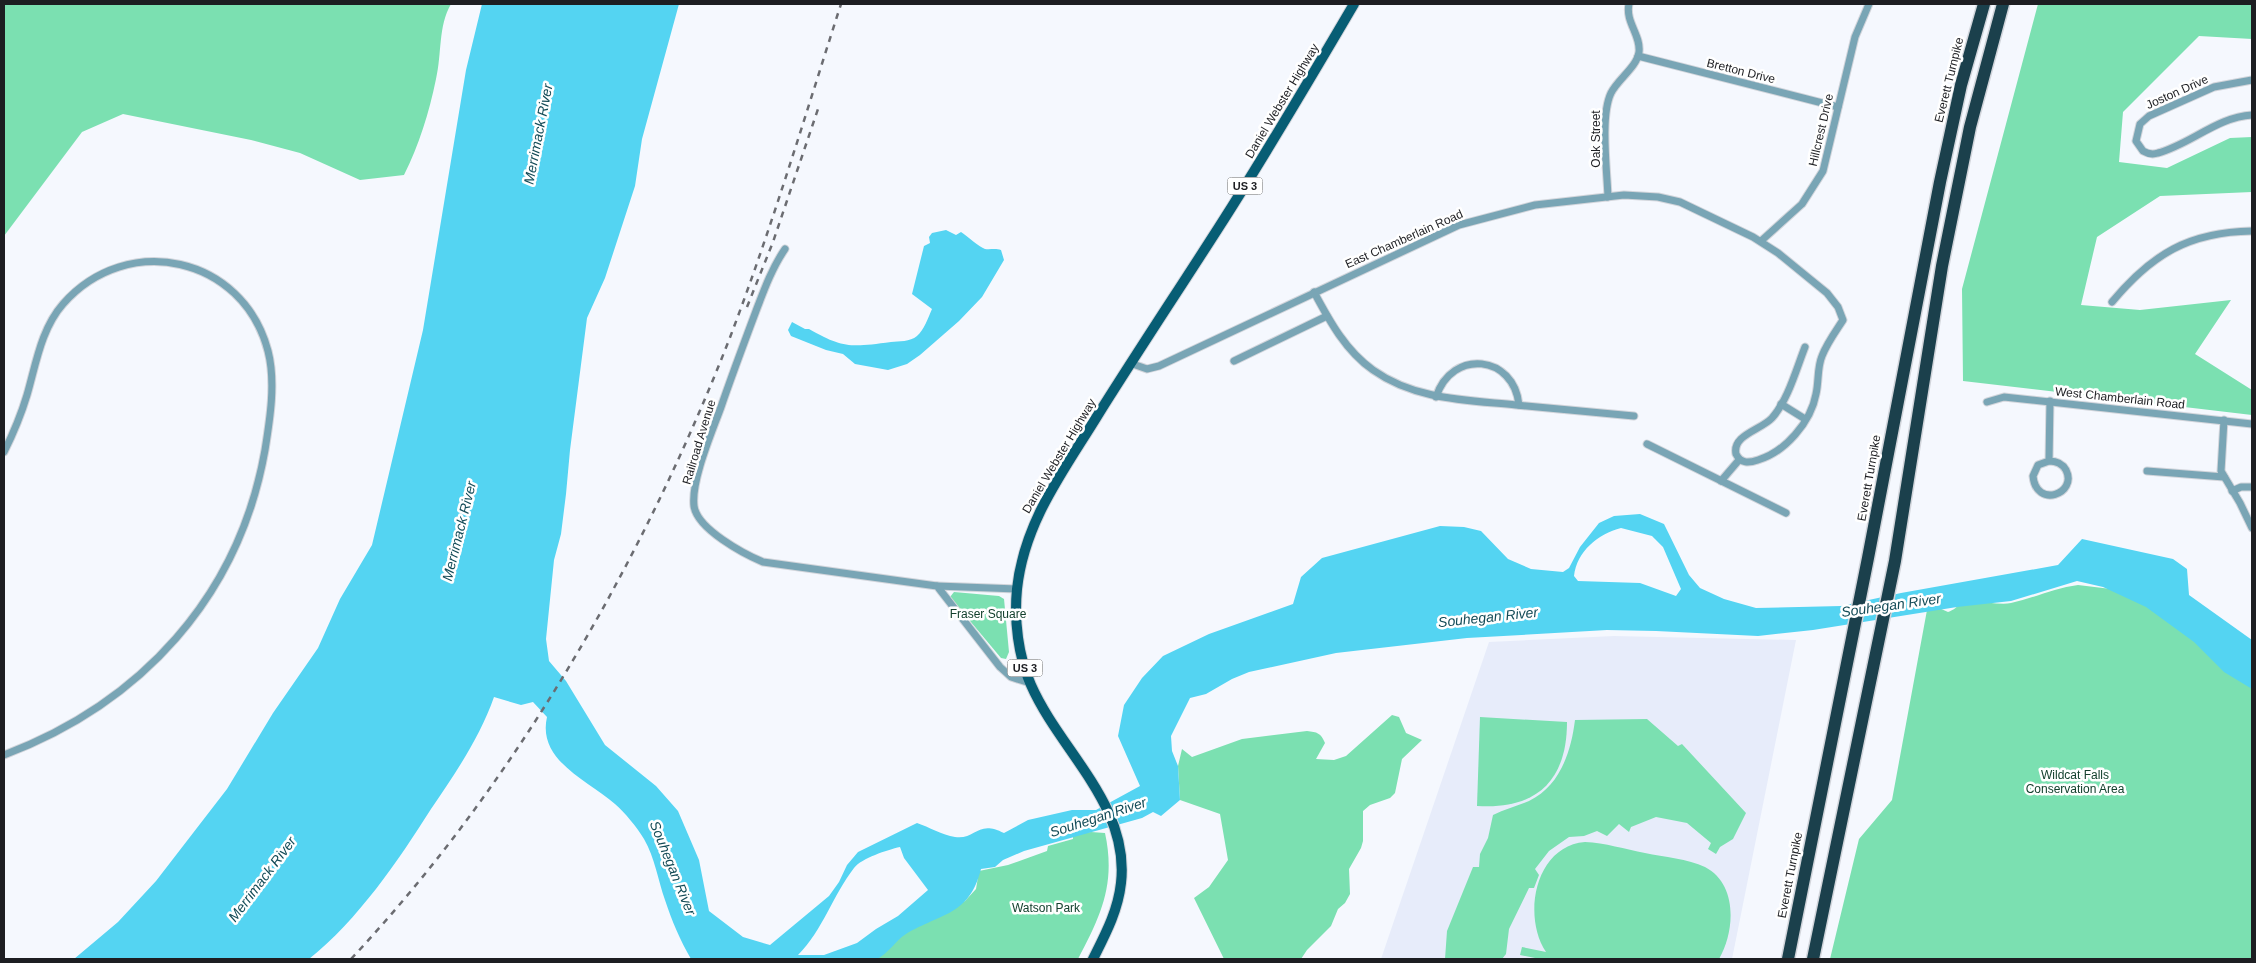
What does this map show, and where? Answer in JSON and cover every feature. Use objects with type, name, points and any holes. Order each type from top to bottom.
[{"type":"highway","name":"Everett Turnpike","points":[[1788,959],[1868,558],[1940,182],[1962,85],[1984,4]]},
{"type":"highway","points":[[1813,959],[1895,561],[1942,266],[1970,127],[2003,4]]},
{"type":"main road","name":"Daniel Webster Highway","points":[[1093,959],[1117,903],[1121,884],[1119,845],[1107,808],[1047,716],[1030,683],[1024,666],[1017,627],[1017,588],[1025,546],[1040,509],[1130,363],[1261,162],[1354,4]]},
{"type":"street","points":[[1630,4],[1628,15],[1638,41],[1638,56]]},
{"type":"street","name":"Hillcrest Drive","points":[[1761,241],[1802,204],[1819,180],[1826,162],[1855,37],[1870,4]]},
{"type":"street","name":"Bretton Drive","points":[[1638,56],[1838,107]]},
{"type":"street","name":"Oak Street","points":[[1608,196],[1606,108],[1616,84],[1638,56]]},
{"type":"street","name":"Joston Drive","points":[[2252,80],[2214,87],[2149,116],[2140,124],[2136,141],[2143,151],[2156,154],[2223,122],[2237,117],[2252,115]]},
{"type":"street","name":"East Chamberlain Road","points":[[1130,363],[1147,369],[1159,366],[1459,225],[1516,208],[1608,196],[1638,195],[1680,202],[1701,210],[1761,241],[1827,294],[1838,307],[1843,320],[1823,354],[1816,397],[1805,418]]},
{"type":"street","points":[[2112,302],[2138,272],[2170,250],[2209,235],[2252,231]]},
{"type":"street","name":"Railroad Avenue","points":[[785,249],[773,268],[712,434],[696,483],[694,506],[696,511],[707,526],[716,534],[745,554],[763,562],[937,586],[1017,588]]},
{"type":"street","points":[[4,452],[26,399],[43,337],[50,321],[72,293],[101,273],[118,266],[153,261],[188,266],[220,282],[236,295],[256,321],[264,337],[271,372],[268,431],[254,501],[246,523],[224,569],[193,619],[143,674],[108,701],[76,722],[4,756]]},
{"type":"street","points":[[1314,292],[1345,344],[1374,371],[1414,391],[1436,397],[1634,416]]},
{"type":"street","points":[[1234,361],[1327,316]]},
{"type":"street","points":[[1739,460],[1735,450],[1737,442],[1766,424],[1781,404],[1805,347]]},
{"type":"street","points":[[1436,397],[1441,383],[1453,370],[1470,363],[1480,363],[1494,368],[1506,376],[1516,391],[1519,405]]},
{"type":"street","name":"West Chamberlain Road","points":[[1987,402],[2004,397],[2252,424]]},
{"type":"street","points":[[2049,461],[2050,402]]},
{"type":"street","points":[[1739,460],[1750,463],[1775,454],[1790,441],[1805,418],[1781,404]]},
{"type":"street","points":[[2224,420],[2221,471],[2252,528]]},
{"type":"street","points":[[1647,444],[1786,513]]},
{"type":"street","points":[[1720,481],[1739,460]]},
{"type":"street","points":[[2049,461],[2060,463],[2064,466],[2068,476],[2066,487],[2057,494],[2052,495],[2040,492],[2033,476],[2038,466],[2049,461]]},
{"type":"street","points":[[2147,471],[2224,476]]},
{"type":"street","points":[[2232,491],[2241,487],[2252,487]]},
{"type":"street","points":[[937,586],[1000,667],[1011,677],[1030,683]]},
{"type":"shaded area","points":[[1614,636],[1796,640],[1732,959],[1381,959],[1489,642]]},
{"type":"green space","points":[[4,4],[451,4],[444,21],[438,70],[430,104],[419,140],[404,175],[360,180],[300,153],[251,140],[123,114],[82,132],[4,236]]},
{"type":"green space","points":[[2038,4],[2252,4],[2252,39],[2199,36],[2123,112],[2119,162],[2167,168],[2230,138],[2252,137],[2252,192],[2160,196],[2097,237],[2081,305],[2140,310],[2231,300],[2195,354],[2252,390],[2252,415],[1963,381],[1962,289]]},
{"type":"green space","name":"Wildcat Falls Conservation Area","points":[[2078,585],[2111,589],[2144,602],[2252,683],[2252,959],[1830,959],[1859,839],[1892,800],[1927,610],[1939,608],[1948,612],[1966,602],[2006,604]]},
{"type":"green space","name":"Fraser Square","points":[[954,592],[999,596],[1004,599],[1009,652],[1006,659],[1001,658],[950,597]]},
{"type":"green space","points":[[1392,715],[1399,717],[1406,733],[1422,740],[1402,759],[1395,793],[1390,798],[1370,805],[1363,811],[1363,841],[1349,869],[1350,894],[1345,903],[1338,909],[1331,926],[1307,950],[1301,959],[1224,959],[1194,898],[1209,887],[1228,860],[1220,814],[1180,800],[1178,766],[1182,749],[1192,757],[1242,739],[1307,731],[1318,734],[1325,743],[1316,759],[1334,760],[1346,756]]},
{"type":"green space","points":[[1480,717],[1567,722],[1566,743],[1561,761],[1554,776],[1544,788],[1531,797],[1516,803],[1498,806],[1477,806]]},
{"type":"green space","points":[[1647,719],[1678,746],[1682,744],[1746,813],[1733,839],[1720,847],[1716,854],[1708,849],[1711,843],[1687,823],[1656,817],[1631,827],[1629,832],[1619,824],[1607,836],[1597,831],[1584,836],[1569,837],[1549,851],[1535,869],[1539,875],[1534,888],[1529,888],[1509,929],[1506,954],[1502,959],[1445,959],[1447,931],[1473,867],[1479,867],[1480,854],[1488,838],[1493,815],[1529,801],[1549,787],[1567,756],[1575,720]]},
{"type":"green space","name":"Watson Park","points":[[1105,833],[1109,868],[1100,913],[1078,959],[866,959],[903,929],[965,901],[976,889],[979,871],[1008,865],[1047,851],[1048,846],[1073,839],[1073,834]]},
{"type":"green space","points":[[1585,842],[1691,862],[1705,867],[1716,875],[1728,896],[1730,909],[1728,936],[1719,959],[1540,959],[1520,955],[1522,947],[1546,952],[1539,937],[1535,920],[1535,902],[1538,885],[1544,869],[1554,856],[1568,846]]},
{"type":"water","points":[[482,4],[679,4],[642,139],[635,186],[605,278],[587,318],[561,534],[554,560],[546,639],[549,661],[566,681],[605,745],[656,786],[678,811],[699,860],[709,911],[743,937],[770,945],[829,896],[839,882],[847,865],[858,852],[917,823],[945,835],[955,837],[968,836],[988,828],[1004,833],[1028,820],[1072,810],[1096,810],[1140,786],[1118,736],[1124,705],[1142,678],[1163,656],[1209,634],[1293,604],[1301,577],[1322,558],[1440,526],[1464,527],[1481,531],[1508,559],[1531,569],[1563,572],[1569,568],[1580,547],[1599,523],[1614,516],[1640,514],[1664,524],[1689,575],[1700,588],[1724,599],[1756,608],[1841,606],[1901,593],[2058,565],[2082,539],[2173,559],[2187,569],[2189,595],[2252,640],[2252,689],[2224,672],[2194,642],[2146,607],[2103,587],[2077,581],[2011,601],[1957,607],[1813,630],[1758,636],[1607,630],[1467,638],[1336,653],[1249,672],[1232,679],[1206,694],[1190,698],[1171,736],[1172,751],[1178,766],[1180,800],[1161,816],[1153,812],[1142,818],[1024,851],[1003,860],[995,867],[981,869],[976,884],[961,905],[942,917],[906,934],[877,959],[691,959],[670,915],[651,854],[644,839],[634,825],[615,804],[579,778],[557,758],[550,746],[546,732],[547,717],[533,702],[521,705],[494,697],[482,726],[466,755],[391,869],[344,926],[309,959],[74,959],[118,922],[156,881],[227,789],[273,713],[318,648],[340,599],[372,545],[423,330],[466,70]],"holes":[[[1621,528],[1652,536],[1663,547],[1681,589],[1676,596],[1640,583],[1578,581],[1574,576],[1579,559],[1584,551],[1597,539]],[[900,847],[904,858],[928,890],[898,916],[857,943],[824,955],[798,955],[814,935],[854,868],[882,852]]]},
{"type":"water","points":[[946,230],[956,235],[961,232],[985,249],[1001,250],[1004,260],[982,297],[959,321],[907,364],[888,370],[855,364],[843,354],[826,350],[791,336],[788,330],[792,322],[821,336],[849,345],[904,341],[917,336],[926,324],[932,309],[912,294],[924,246],[930,243],[929,237],[932,233]]},
{"type":"railway","points":[[351,959],[411,891],[467,820],[520,745],[569,667],[614,587],[656,506],[695,423],[729,340],[759,257],[841,4]]},
{"type":"railway","points":[[747,307],[773,242],[818,109]]},
{"type":"water label","name":"Merrimack River","points":[[538,134]]},
{"type":"water label","name":"Merrimack River","points":[[459,531]]},
{"type":"water label","name":"Souhegan River","points":[[1891,605]]},
{"type":"water label","name":"Souhegan River","points":[[1488,617]]},
{"type":"water label","name":"Souhegan River","points":[[1098,817]]},
{"type":"water label","name":"Souhegan River","points":[[673,868]]},
{"type":"water label","name":"Merrimack River","points":[[262,879]]}]
